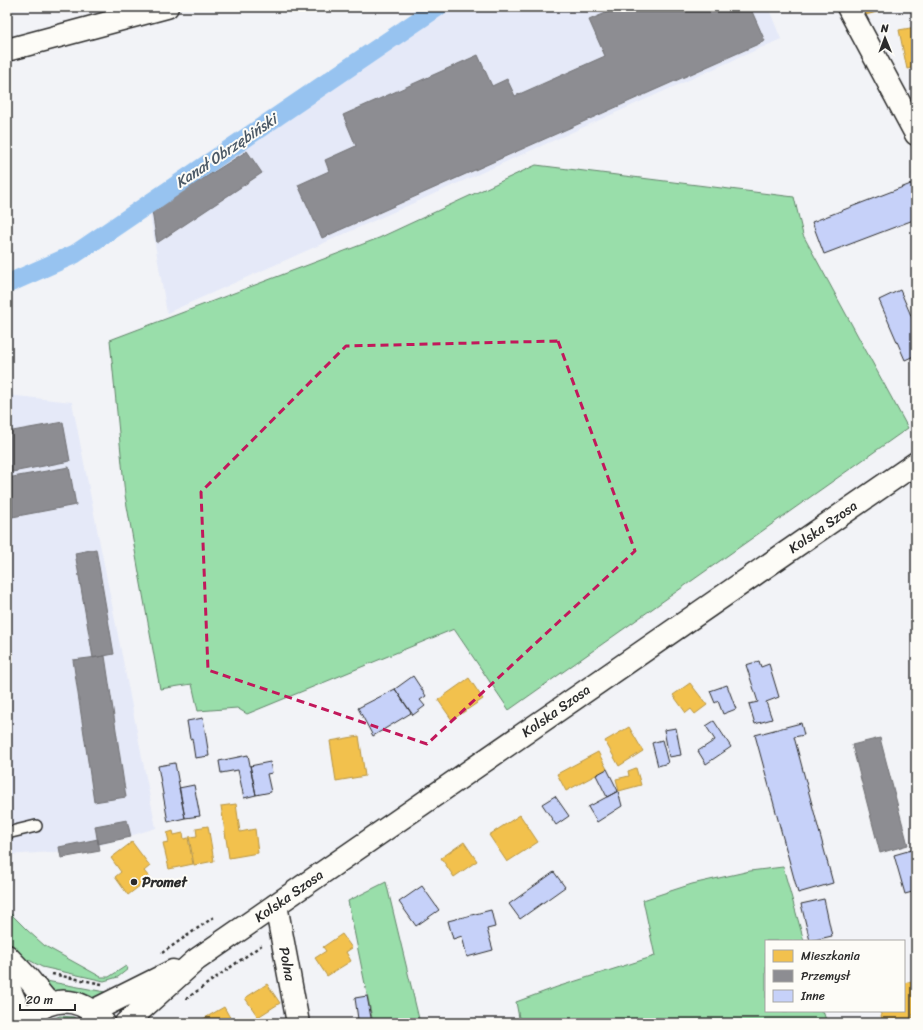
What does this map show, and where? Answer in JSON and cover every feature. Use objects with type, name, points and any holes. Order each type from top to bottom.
[{"type":"street","points":[[7,50],[167,7]]},
{"type":"street","points":[[848,7],[916,134]]},
{"type":"street","name":"Kolska Szosa","points":[[98,1017],[196,960],[916,463]]},
{"type":"street","name":"Polna","points":[[276,905],[298,1023]]},
{"type":"street","points":[[7,956],[27,977],[49,1004]]},
{"type":"street","name":"Kolska Szosa","points":[[126,1023],[196,960]]},
{"type":"street","points":[[7,985],[24,1023],[39,1008],[60,1002],[72,1002],[83,1005],[98,1017]]},
{"type":"lane","points":[[7,833],[36,826]]},
{"type":"path","points":[[183,1000],[281,932]]},
{"type":"path","points":[[49,974],[107,985]]},
{"type":"highlighted area","points":[[558,341],[635,551],[427,744],[208,670],[201,492],[346,346]]},
{"type":"shaded area","points":[[444,7],[768,7],[781,39],[167,313],[148,204]]},
{"type":"shaded area","points":[[7,395],[72,402],[156,828],[84,850],[7,855]]},
{"type":"green space","points":[[536,165],[794,197],[803,235],[908,428],[509,710],[454,629],[247,714],[237,708],[198,711],[192,684],[160,689],[125,495],[110,340],[379,238]]},
{"type":"green space","points":[[783,867],[804,940],[765,940],[765,1012],[823,1012],[827,1023],[520,1023],[516,1002],[557,987],[655,956],[643,900],[692,884],[750,871]]},
{"type":"green space","points":[[386,882],[420,1023],[373,1023],[348,901]]},
{"type":"green space","points":[[7,910],[45,946],[101,977],[109,977],[126,966],[128,969],[118,977],[104,981],[42,967],[29,960],[26,963],[7,941]]},
{"type":"green space","points":[[41,980],[105,992],[108,994],[104,998],[90,999],[59,993],[45,985]]},
{"type":"green space","points":[[60,1016],[73,1017],[84,1023],[44,1023]]},
{"type":"building: Mieszkania","points":[[860,7],[888,7],[888,9],[862,16]]},
{"type":"building: Mieszkania","points":[[916,27],[916,67],[907,69],[899,30]]},
{"type":"building: Mieszkania","points":[[469,678],[483,699],[452,720],[438,700]]},
{"type":"building: Mieszkania","points":[[690,683],[707,705],[695,714],[691,709],[686,713],[673,695]]},
{"type":"building: Mieszkania","points":[[629,727],[643,751],[619,766],[605,741]]},
{"type":"building: Mieszkania","points":[[359,736],[365,776],[336,781],[330,741]]},
{"type":"building: Mieszkania","points":[[598,752],[607,769],[566,791],[557,774]]},
{"type":"building: Mieszkania","points":[[636,768],[641,785],[619,791],[616,779],[629,776],[628,771]]},
{"type":"building: Mieszkania","points":[[236,804],[240,832],[255,829],[258,853],[229,858],[221,806]]},
{"type":"building: Mieszkania","points":[[520,815],[538,842],[507,862],[489,835]]},
{"type":"building: Mieszkania","points":[[208,826],[214,861],[194,865],[189,837],[197,836],[196,828]]},
{"type":"building: Mieszkania","points":[[173,831],[174,835],[183,833],[184,839],[188,838],[193,864],[169,869],[163,843],[169,842],[167,833]]},
{"type":"building: Mieszkania","points":[[132,842],[150,866],[144,871],[150,878],[128,895],[115,877],[121,872],[111,858]]},
{"type":"building: Mieszkania","points":[[464,842],[477,861],[454,877],[441,858]]},
{"type":"building: Mieszkania","points":[[342,934],[352,948],[346,952],[351,961],[327,976],[315,958],[326,951],[323,947]]},
{"type":"building: Mieszkania","points":[[916,980],[916,1014],[912,1015],[914,1023],[883,1023],[880,1012],[905,1012],[905,983]]},
{"type":"building: Mieszkania","points":[[267,984],[280,1003],[258,1017],[245,998]]},
{"type":"building: Mieszkania","points":[[224,1007],[233,1023],[198,1023],[198,1022]]},
{"type":"building: Przemysł","points":[[620,7],[750,7],[765,41],[322,238],[298,185],[329,171],[325,160],[356,146],[343,115],[478,55],[492,86],[507,79],[515,96],[605,56],[589,20]]},
{"type":"building: Przemysł","points":[[247,151],[262,173],[157,243],[152,211]]},
{"type":"building: Przemysł","points":[[63,422],[70,461],[7,473],[7,432]]},
{"type":"building: Przemysł","points":[[69,467],[76,505],[7,518],[7,478]]},
{"type":"building: Przemysł","points":[[96,549],[114,654],[93,658],[75,553]]},
{"type":"building: Przemysł","points":[[105,656],[126,797],[94,802],[73,660]]},
{"type":"building: Przemysł","points":[[880,738],[908,845],[880,853],[852,745]]},
{"type":"building: Przemysł","points":[[127,820],[131,837],[98,844],[95,826]]},
{"type":"building: Przemysł","points":[[98,839],[100,851],[61,858],[59,847]]},
{"type":"building: Inne","points":[[916,182],[916,219],[824,254],[812,222]]},
{"type":"building: Inne","points":[[900,290],[916,327],[916,355],[905,360],[879,300]]},
{"type":"building: Inne","points":[[759,661],[761,667],[769,664],[779,697],[766,702],[772,719],[755,724],[749,704],[758,702],[746,665]]},
{"type":"building: Inne","points":[[413,676],[426,696],[420,700],[425,706],[413,715],[395,689]]},
{"type":"building: Inne","points":[[727,685],[736,709],[723,714],[718,701],[715,703],[710,691]]},
{"type":"building: Inne","points":[[395,689],[411,713],[373,736],[358,708]]},
{"type":"building: Inne","points":[[203,718],[209,756],[195,758],[192,738],[190,739],[187,721]]},
{"type":"building: Inne","points":[[714,721],[731,747],[706,764],[698,751],[715,740],[706,726]]},
{"type":"building: Inne","points":[[801,723],[804,735],[794,737],[833,883],[798,893],[755,735]]},
{"type":"building: Inne","points":[[676,728],[681,755],[669,757],[664,730]]},
{"type":"building: Inne","points":[[662,740],[668,763],[658,766],[652,743]]},
{"type":"building: Inne","points":[[248,755],[256,795],[244,798],[238,770],[221,773],[219,761]]},
{"type":"building: Inne","points":[[270,762],[272,773],[267,774],[271,792],[256,795],[250,766]]},
{"type":"building: Inne","points":[[175,763],[185,818],[168,822],[158,766]]},
{"type":"building: Inne","points":[[607,769],[618,791],[607,797],[596,775]]},
{"type":"building: Inne","points":[[194,785],[200,816],[185,818],[179,788]]},
{"type":"building: Inne","points":[[618,791],[622,806],[597,822],[588,807]]},
{"type":"building: Inne","points":[[555,796],[569,816],[556,825],[542,804]]},
{"type":"building: Inne","points":[[915,849],[916,891],[905,894],[894,855]]},
{"type":"building: Inne","points":[[554,872],[565,887],[520,919],[509,904]]},
{"type":"building: Inne","points":[[422,886],[439,910],[416,926],[399,902]]},
{"type":"building: Inne","points":[[824,899],[832,936],[810,940],[801,904]]},
{"type":"building: Inne","points":[[491,910],[495,927],[487,929],[493,950],[467,957],[462,936],[453,939],[448,921]]},
{"type":"building: Inne","points":[[367,996],[372,1023],[356,1023],[355,1019],[358,1019],[355,998]]},
{"type":"waterway","name":"Kanał Obrzębiński","points":[[7,284],[75,254],[438,7]]},
{"type":"place","name":"Promet","points":[[134,882]]}]
